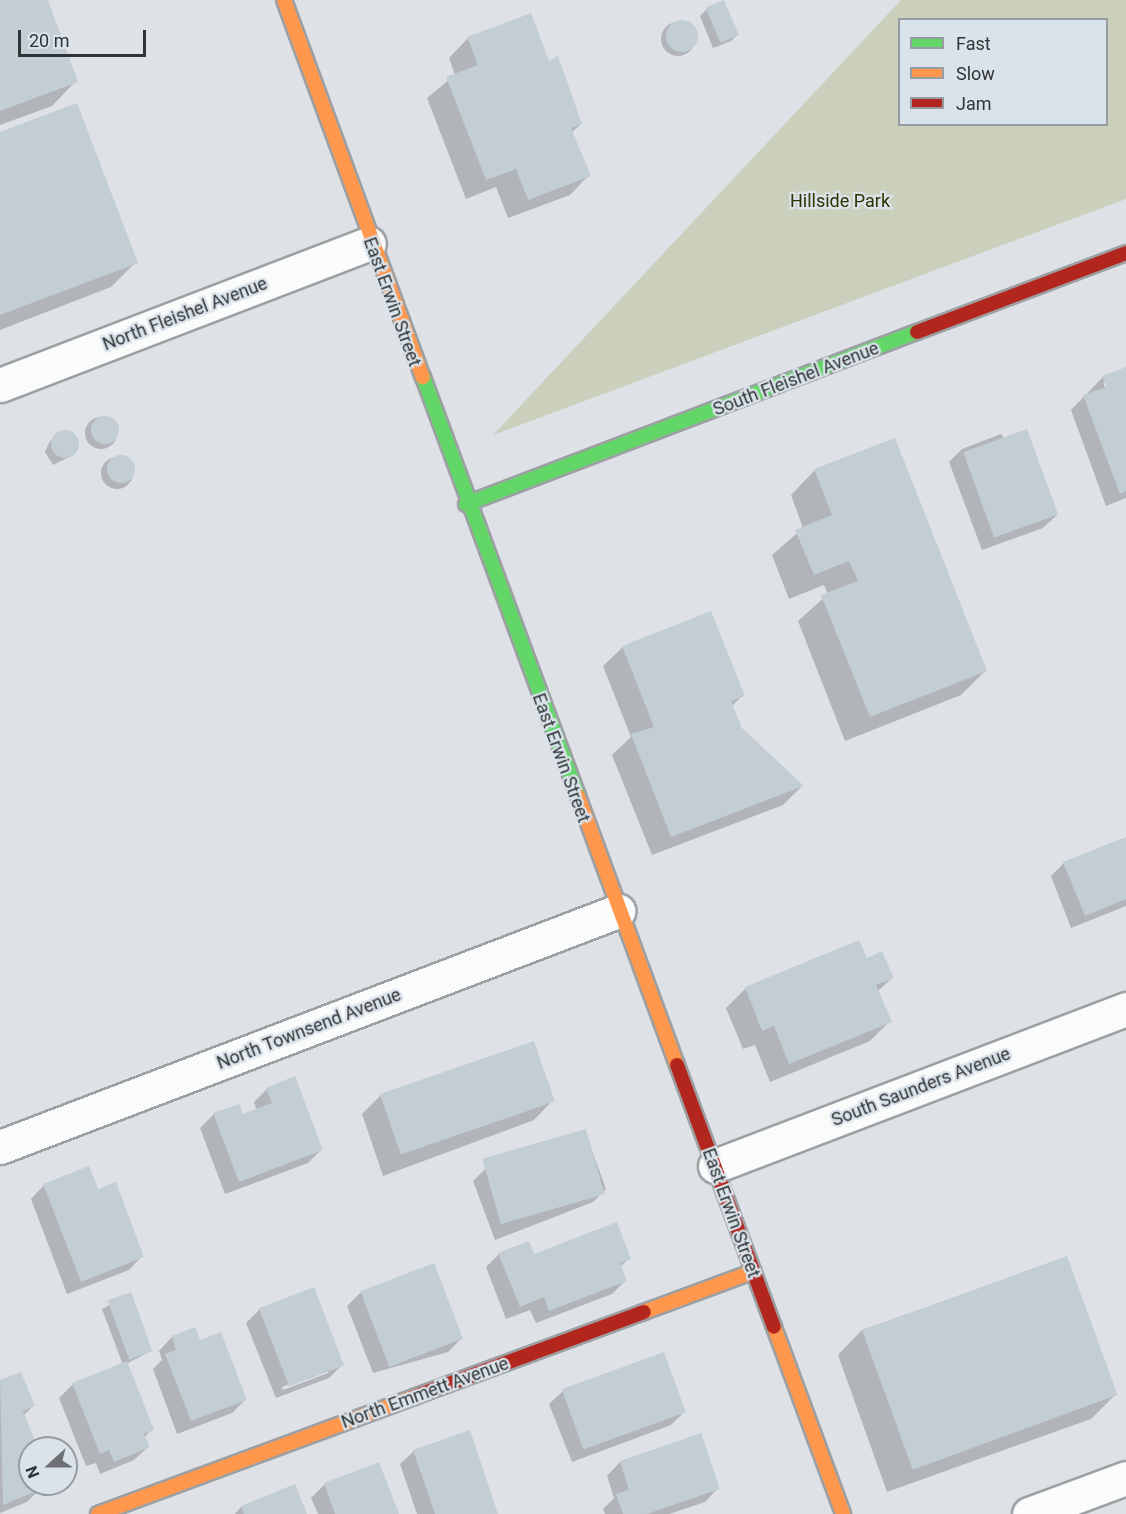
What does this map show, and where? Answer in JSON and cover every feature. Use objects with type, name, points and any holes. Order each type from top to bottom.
[{"type":"main road","name":"East Erwin Street","points":[[284,0],[369,243],[843,1514]]},
{"type":"main road","name":"South Fleishel Avenue","points":[[466,504],[1126,253]]},
{"type":"main road","name":"North Emmett Avenue","points":[[98,1514],[752,1272]]},
{"type":"street","name":"North Fleishel Avenue","points":[[0,385],[369,243]]},
{"type":"street","name":"North Townsend Avenue","points":[[0,1147],[618,911]]},
{"type":"street","name":"South Saunders Avenue","points":[[715,1166],[1126,1008]]},
{"type":"street","points":[[1029,1514],[1126,1478]]},
{"type":"green space","name":"Hillside Park","points":[[901,0],[1126,0],[1126,199],[493,435]]},
{"type":"building","points":[[0,0],[48,0],[78,82],[0,111]]},
{"type":"building","points":[[724,0],[739,35],[720,43],[706,8]]},
{"type":"building","points":[[531,13],[549,61],[558,56],[582,124],[571,128],[591,176],[528,200],[516,169],[486,180],[446,77],[478,65],[467,37]]},
{"type":"building","points":[[682,20],[693,25],[698,36],[693,47],[682,52],[671,47],[666,36],[671,25]]},
{"type":"building","points":[[77,103],[138,263],[0,315],[0,132]]},
{"type":"building","points":[[1126,367],[1126,491],[1120,494],[1083,395],[1107,387],[1102,376]]},
{"type":"building","points":[[105,416],[115,420],[119,430],[115,440],[105,444],[95,440],[91,430],[95,420]]},
{"type":"building","points":[[1027,429],[1058,515],[994,538],[963,452]]},
{"type":"building","points":[[65,430],[75,434],[79,444],[75,454],[65,458],[55,454],[51,444],[55,434]]},
{"type":"building","points":[[895,438],[987,671],[870,717],[821,595],[858,581],[849,561],[814,575],[795,530],[832,515],[814,469]]},
{"type":"building","points":[[121,455],[131,459],[135,469],[131,479],[121,483],[111,479],[107,469],[111,459]]},
{"type":"building","points":[[711,611],[745,696],[731,701],[742,728],[804,786],[671,837],[631,734],[654,727],[622,646]]},
{"type":"building","points":[[1126,837],[1126,899],[1085,916],[1063,862]]},
{"type":"building","points":[[859,940],[867,958],[882,951],[894,978],[876,985],[892,1022],[789,1064],[774,1026],[762,1031],[745,987]]},
{"type":"building","points":[[534,1041],[555,1102],[401,1155],[380,1094]]},
{"type":"building","points":[[295,1076],[323,1150],[239,1182],[213,1113],[239,1104],[243,1114],[272,1103],[266,1088]]},
{"type":"building","points":[[586,1129],[605,1194],[501,1224],[482,1159]]},
{"type":"building","points":[[89,1166],[98,1189],[116,1182],[144,1257],[81,1282],[43,1184]]},
{"type":"building","points":[[617,1222],[631,1259],[620,1263],[627,1281],[549,1311],[544,1297],[520,1307],[498,1253],[529,1241],[534,1254]]},
{"type":"building","points":[[1067,1256],[1118,1395],[913,1470],[862,1331]]},
{"type":"building","points":[[434,1263],[463,1339],[389,1367],[360,1291]]},
{"type":"building","points":[[314,1287],[344,1365],[289,1387],[259,1308]]},
{"type":"building","points":[[131,1292],[153,1351],[129,1360],[108,1301]]},
{"type":"building","points":[[195,1327],[200,1340],[221,1332],[247,1400],[191,1421],[165,1354],[176,1350],[172,1336]]},
{"type":"building","points":[[664,1352],[686,1412],[583,1449],[562,1389]]},
{"type":"building","points":[[127,1361],[154,1430],[144,1434],[150,1447],[114,1462],[109,1450],[100,1454],[72,1383]]},
{"type":"building","points":[[21,1372],[35,1406],[23,1411],[33,1436],[18,1436],[18,1496],[25,1496],[3,1505],[0,1380]]},
{"type":"building","points":[[470,1430],[498,1514],[435,1514],[413,1450]]},
{"type":"building","points":[[701,1433],[720,1489],[647,1514],[623,1514],[616,1494],[629,1490],[620,1461]]},
{"type":"building","points":[[379,1462],[399,1514],[335,1514],[324,1483]]},
{"type":"building","points":[[295,1484],[307,1514],[244,1514],[241,1506]]},
{"type":"traffic: fast","points":[[466,504],[917,332]]},
{"type":"traffic: fast","points":[[423,377],[578,796]]},
{"type":"traffic: slow","points":[[284,0],[423,377]]},
{"type":"traffic: slow","points":[[578,796],[677,1065]]},
{"type":"traffic: slow","points":[[644,1312],[752,1272]]},
{"type":"traffic: slow","points":[[774,1327],[843,1514]]},
{"type":"traffic: slow","points":[[98,1514],[414,1397]]},
{"type":"traffic: jam","points":[[917,332],[1126,253]]},
{"type":"traffic: jam","points":[[677,1065],[774,1327]]},
{"type":"traffic: jam","points":[[414,1397],[644,1312]]}]
